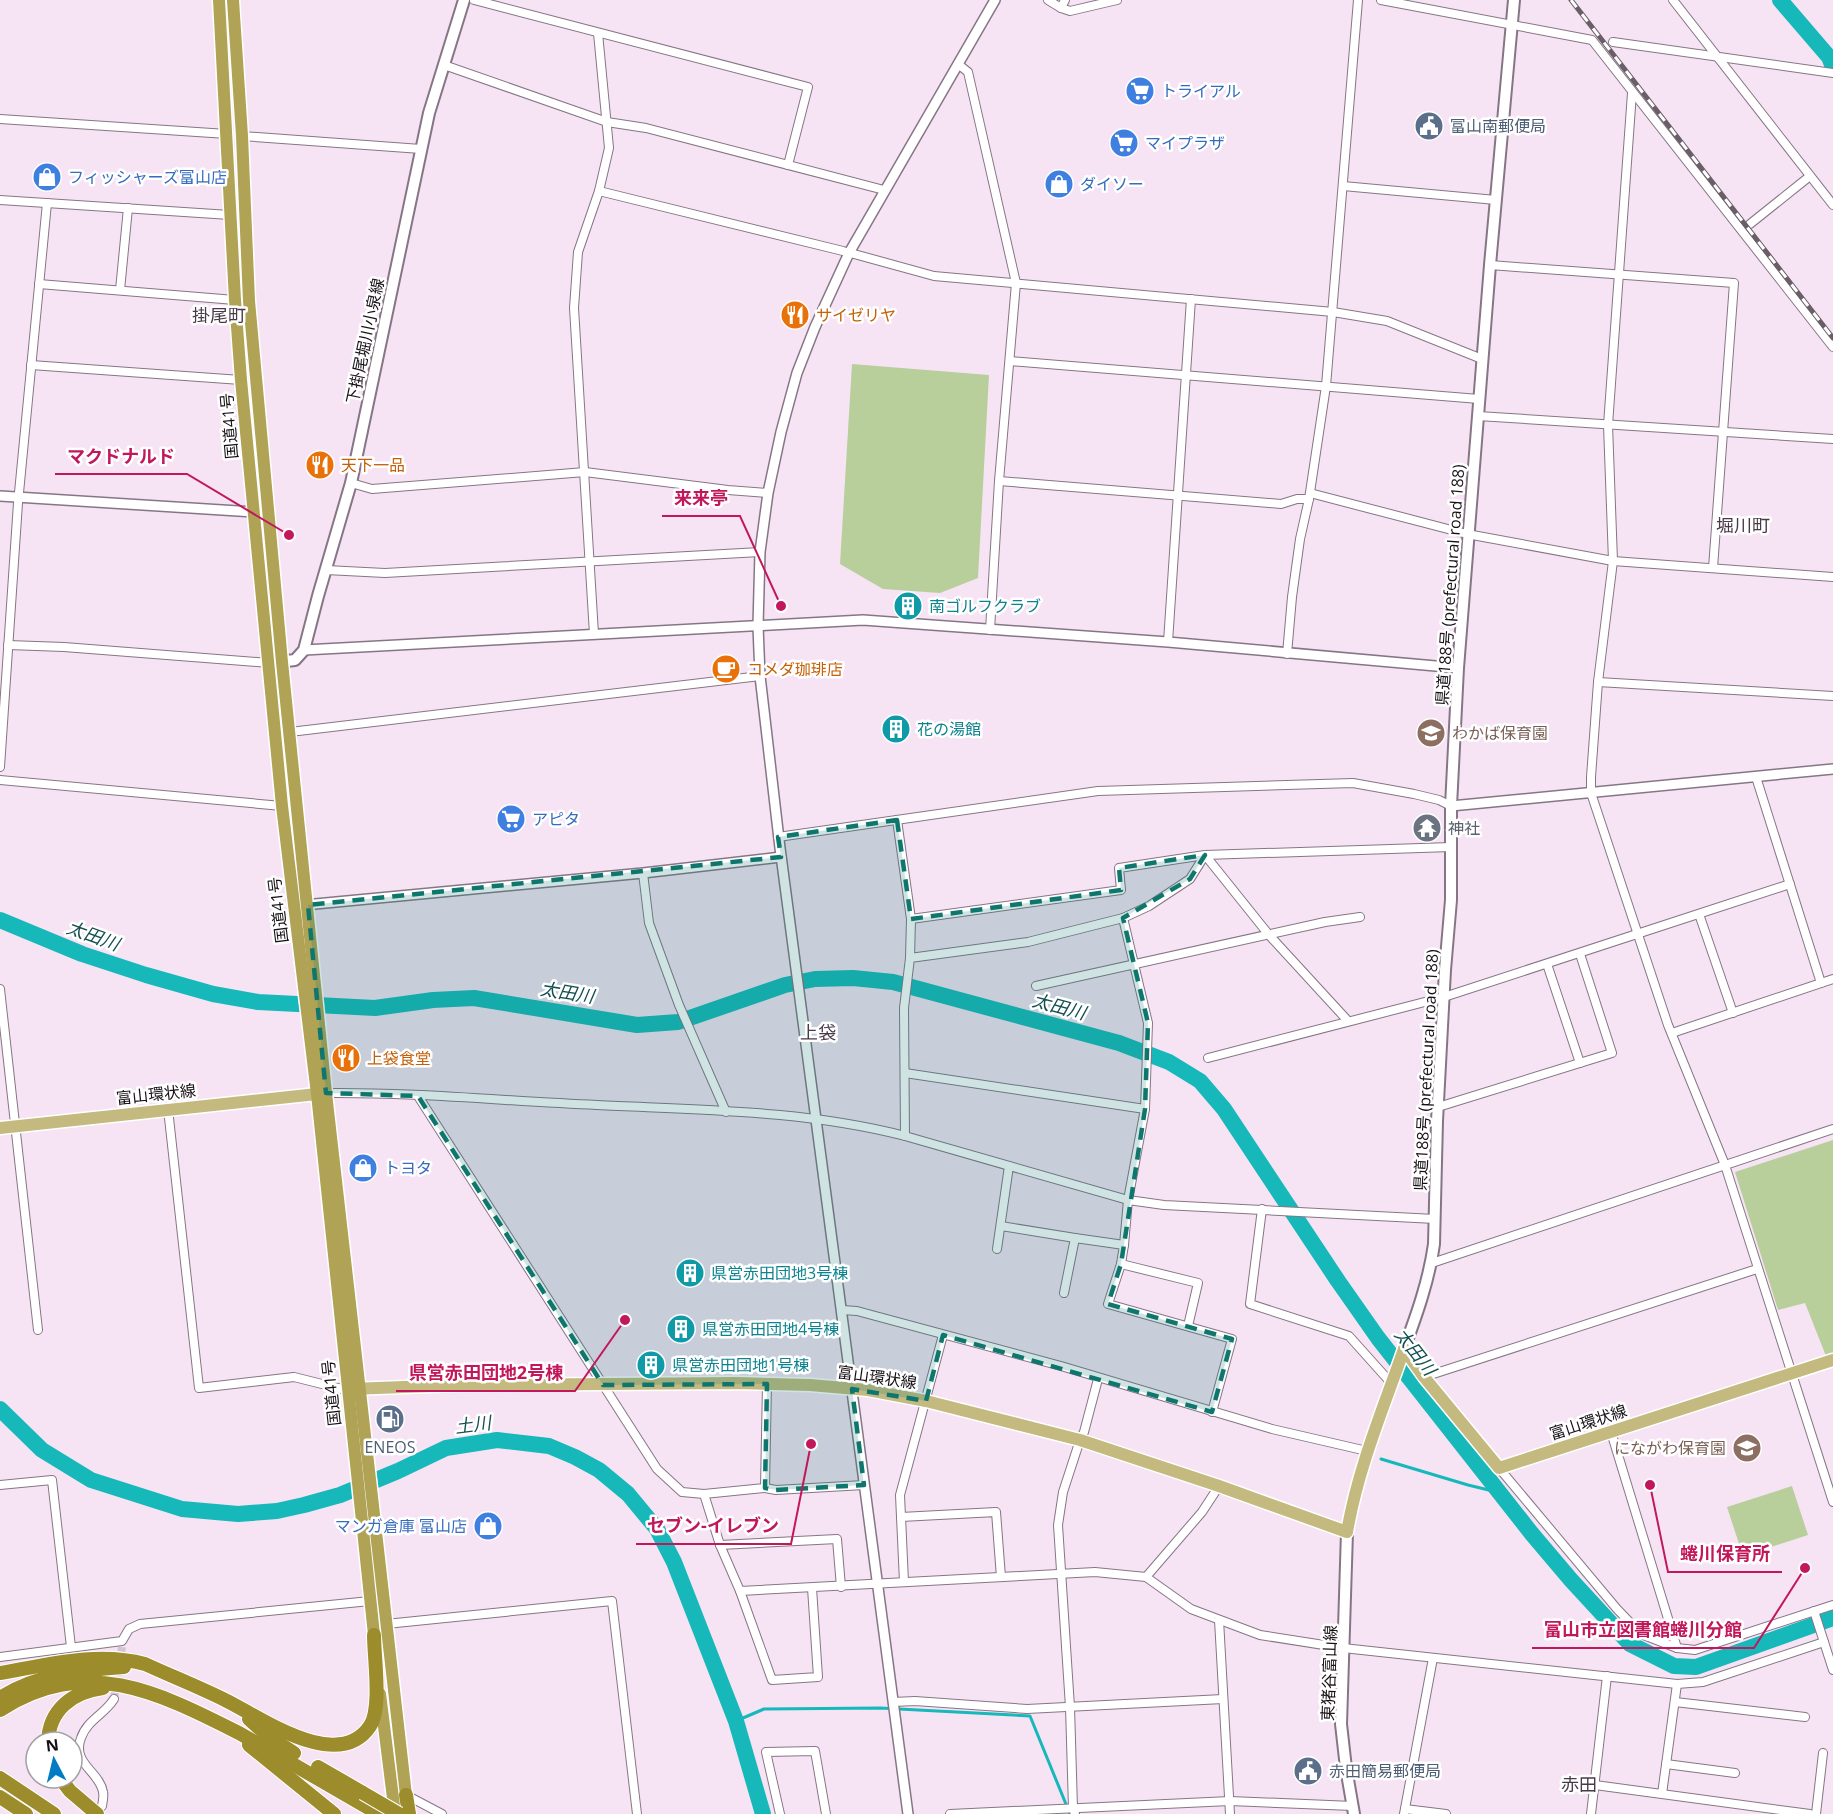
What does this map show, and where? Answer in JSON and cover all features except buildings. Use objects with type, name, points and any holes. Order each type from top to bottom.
[{"type":"highway","name":"国道41号","points":[[219,0],[241,380],[282,806],[294,906],[310,989]]},
{"type":"highway","name":"国道41号","points":[[233,0],[249,301],[282,662],[308,905],[313,1025],[360,1388],[362,1466]]},
{"type":"highway","name":"国道41号","points":[[321,1094],[346,1390],[362,1466],[386,1624],[406,1795]]},
{"type":"highway","name":"国道41号","points":[[369,1522],[370,1601],[397,1814]]},
{"type":"highway","points":[[0,1673],[94,1659],[133,1661],[157,1669],[224,1700],[276,1728],[313,1743],[341,1745],[363,1734],[371,1725],[374,1715],[376,1692],[374,1635]]},
{"type":"highway","points":[[0,1698],[24,1685],[58,1675],[127,1666],[157,1669]]},
{"type":"highway","points":[[0,1710],[35,1691],[75,1682],[114,1683],[149,1692],[216,1721],[363,1799],[397,1814]]},
{"type":"highway","points":[[50,1730],[54,1715],[61,1706],[81,1692],[118,1687],[149,1692]]},
{"type":"highway","points":[[224,1700],[279,1744],[363,1799],[379,1814]]},
{"type":"highway","points":[[216,1721],[334,1814]]},
{"type":"highway","points":[[0,1778],[54,1814]]},
{"type":"highway","points":[[69,1790],[100,1810]]},
{"type":"highway","points":[[406,1795],[408,1814]]},
{"type":"highway","points":[[0,1797],[26,1814]]},
{"type":"highway","points":[[0,1803],[19,1814]]},
{"type":"main road","name":"県道188号 (prefectural road 188)","points":[[1404,1348],[1432,1263],[1438,1107],[1451,900],[1452,806],[1458,668],[1467,534],[1514,0]]},
{"type":"main road","name":"下掛尾堀川小泉線","points":[[304,650],[351,483],[421,149],[461,1]]},
{"type":"main road","points":[[269,663],[295,660],[304,650]]},
{"type":"main road","name":"富山環状線","points":[[0,1128],[321,1094]]},
{"type":"main road","points":[[1347,1532],[1367,1451],[1404,1348]]},
{"type":"main road","points":[[1404,1348],[1424,1377],[1499,1468]]},
{"type":"main road","name":"富山環状線","points":[[1499,1468],[1833,1360]]},
{"type":"main road","name":"富山環状線","points":[[346,1390],[360,1388],[767,1384],[852,1389],[926,1401],[1080,1440],[1347,1532]]},
{"type":"main road","name":"東猪谷富山線","points":[[1347,1532],[1341,1724],[1354,1810]]},
{"type":"street","points":[[474,0],[808,87],[788,165]]},
{"type":"street","points":[[908,1814],[778,837],[760,676],[758,626],[760,552],[768,493],[781,432],[797,373],[814,327],[849,253],[995,0]]},
{"type":"street","points":[[1048,0],[1070,11],[1117,0]]},
{"type":"street","points":[[1061,8],[1065,0]]},
{"type":"street","points":[[1287,654],[1300,539],[1310,496],[1326,386],[1358,0]]},
{"type":"street","points":[[1381,0],[1592,40],[1833,347]]},
{"type":"street","points":[[1673,0],[1833,205]]},
{"type":"street","points":[[594,634],[574,308],[578,252],[599,191],[609,148],[598,33]]},
{"type":"street","points":[[1613,42],[1833,74]]},
{"type":"street","points":[[958,64],[968,72],[1016,283],[999,481],[990,630]]},
{"type":"street","points":[[444,65],[607,122],[646,128],[884,190]]},
{"type":"street","points":[[1632,93],[1608,425],[1613,561],[1598,682],[1591,777],[1592,793],[1637,935],[1672,1033],[1725,1165],[1833,1502]]},
{"type":"street","points":[[0,119],[227,134]]},
{"type":"street","points":[[242,136],[421,149]]},
{"type":"street","points":[[1750,224],[1810,176]]},
{"type":"street","points":[[1343,186],[1496,200]]},
{"type":"street","points":[[599,191],[934,276],[1333,312],[1387,321],[1482,359]]},
{"type":"street","points":[[0,200],[230,215]]},
{"type":"street","points":[[0,767],[18,498],[47,203]]},
{"type":"street","points":[[120,290],[128,208]]},
{"type":"street","points":[[1490,265],[1734,283],[1713,568]]},
{"type":"street","points":[[39,284],[235,300]]},
{"type":"street","points":[[1168,642],[1191,299]]},
{"type":"street","points":[[1010,361],[1479,399]]},
{"type":"street","points":[[31,365],[241,380]]},
{"type":"street","points":[[1478,416],[1833,439]]},
{"type":"street","points":[[351,483],[372,489],[585,472],[768,493]]},
{"type":"street","points":[[999,481],[1281,504],[1310,496],[1467,534],[1613,561],[1833,577]]},
{"type":"street","points":[[0,496],[268,511]]},
{"type":"street","points":[[326,570],[386,573],[760,552]]},
{"type":"street","points":[[304,650],[863,620],[1168,642],[1458,668]]},
{"type":"street","points":[[8,645],[63,646],[269,663]]},
{"type":"street","points":[[290,732],[760,676]]},
{"type":"street","points":[[1598,682],[1833,696]]},
{"type":"street","points":[[778,837],[1098,791],[1353,783],[1414,794],[1439,800],[1452,806],[1833,769]]},
{"type":"street","points":[[1756,777],[1821,983]]},
{"type":"street","points":[[0,780],[282,806]]},
{"type":"street","points":[[897,820],[911,919],[906,994],[905,1136]]},
{"type":"street","points":[[911,919],[1121,890],[1119,868],[1205,855],[1451,847]]},
{"type":"street","points":[[910,958],[1028,942],[1123,918],[1149,906],[1190,879],[1205,855]]},
{"type":"street","points":[[1205,855],[1269,935],[1348,1022]]},
{"type":"street","points":[[294,906],[643,873],[781,857]]},
{"type":"street","points":[[643,873],[649,923],[680,1005],[726,1112]]},
{"type":"street","points":[[1208,1058],[1444,997],[1790,884]]},
{"type":"street","points":[[1700,915],[1733,1012]]},
{"type":"street","points":[[1035,986],[1325,922],[1360,917]]},
{"type":"street","points":[[1123,918],[1148,1023],[1146,1087],[1145,1109],[1128,1200],[1121,1264],[1108,1304],[1232,1339],[1212,1412]]},
{"type":"street","points":[[1438,1107],[1612,1053],[1580,954]]},
{"type":"street","points":[[1546,964],[1580,1063]]},
{"type":"street","points":[[1672,1033],[1833,979]]},
{"type":"street","points":[[0,989],[38,1330]]},
{"type":"street","points":[[905,1073],[1145,1109]]},
{"type":"street","points":[[321,1094],[417,1096],[726,1112],[817,1120],[868,1126],[1128,1200],[1164,1205],[1435,1219]]},
{"type":"street","points":[[417,1096],[657,1469],[682,1492],[704,1494],[765,1488],[776,1490],[864,1485]]},
{"type":"street","points":[[168,1109],[199,1388],[294,1377],[346,1390]]},
{"type":"street","points":[[1432,1263],[1833,1129]]},
{"type":"street","points":[[997,1250],[1009,1166]]},
{"type":"street","points":[[1262,1209],[1250,1304],[1349,1336],[1392,1384]]},
{"type":"street","points":[[1000,1226],[1124,1245]]},
{"type":"street","points":[[1064,1293],[1075,1238]]},
{"type":"street","points":[[1121,1264],[1198,1283],[1188,1326]]},
{"type":"street","points":[[1424,1377],[1757,1269]]},
{"type":"street","points":[[842,1310],[857,1311],[1061,1366],[1098,1379],[1272,1429],[1367,1451]]},
{"type":"street","points":[[904,1582],[900,1494],[942,1335]]},
{"type":"street","points":[[1074,1811],[1059,1525],[1063,1492],[1084,1432],[1098,1379]]},
{"type":"street","points":[[765,1488],[767,1384]]},
{"type":"street","points":[[1611,1432],[1677,1648]]},
{"type":"street","points":[[1499,1468],[1617,1609],[1641,1634],[1660,1643],[1695,1650],[1833,1605]]},
{"type":"street","points":[[0,1485],[52,1480],[71,1647]]},
{"type":"street","points":[[1146,1577],[1202,1512],[1219,1486]]},
{"type":"street","points":[[704,1494],[720,1545],[740,1591],[772,1680],[818,1677],[812,1588]]},
{"type":"street","points":[[901,1516],[996,1512],[1001,1577]]},
{"type":"street","points":[[720,1545],[837,1539],[841,1587]]},
{"type":"street","points":[[740,1591],[1095,1572],[1146,1577],[1191,1609],[1252,1634],[1344,1648],[1677,1684],[1703,1682],[1824,1642]]},
{"type":"street","points":[[0,1657],[71,1647],[122,1644],[129,1629],[140,1624],[370,1601]]},
{"type":"street","points":[[386,1624],[612,1601],[637,1814]]},
{"type":"street","points":[[1814,1611],[1833,1670]]},
{"type":"street","points":[[1219,1620],[1230,1814]]},
{"type":"street","points":[[1433,1658],[1404,1811],[1446,1814]]},
{"type":"street","points":[[1591,1814],[1608,1676]]},
{"type":"street","points":[[1662,1794],[1677,1684]]},
{"type":"street","points":[[100,1810],[104,1794],[102,1786],[85,1766],[80,1753],[80,1740],[85,1728],[108,1709],[114,1699]]},
{"type":"street","points":[[893,1702],[915,1701],[1027,1709],[1223,1699]]},
{"type":"street","points":[[1675,1702],[1805,1717]]},
{"type":"street","points":[[780,1814],[766,1752],[815,1751],[826,1814]]},
{"type":"street","points":[[1816,1814],[1823,1753]]},
{"type":"street","points":[[1666,1764],[1735,1773]]},
{"type":"street","points":[[1595,1785],[1810,1814]]},
{"type":"street","points":[[406,1795],[442,1814]]},
{"type":"street","points":[[950,1814],[1074,1811],[1230,1801],[1354,1810]]},
{"type":"highlighted area","points":[[897,820],[911,919],[1121,890],[1119,868],[1205,855],[1190,879],[1123,918],[1148,1023],[1145,1109],[1121,1264],[1108,1304],[1232,1339],[1212,1412],[943,1335],[926,1401],[852,1389],[864,1485],[776,1490],[765,1488],[767,1384],[603,1385],[418,1096],[326,1093],[308,905],[781,857],[778,837]]},
{"type":"green space","points":[[852,364],[989,375],[978,578],[940,593],[883,589],[840,564]]},
{"type":"green space","points":[[1833,1140],[1833,1354],[1826,1356],[1805,1303],[1778,1310],[1735,1172]]},
{"type":"green space","points":[[1792,1486],[1808,1535],[1743,1556],[1727,1507]]},
{"type":"waterway","points":[[1780,0],[1829,57],[1833,67]]},
{"type":"waterway","name":"太田川","points":[[0,920],[82,954],[146,975],[213,994],[258,1002],[375,1008],[433,1000],[474,998],[637,1025],[678,1022],[785,985],[815,979],[853,978],[893,982],[1119,1043],[1169,1062],[1200,1081],[1224,1109],[1378,1338],[1532,1534],[1630,1644],[1674,1666],[1696,1667],[1833,1618]]},
{"type":"waterway","name":"土川","points":[[0,1409],[42,1450],[91,1480],[182,1509],[238,1514],[277,1511],[340,1495],[446,1448],[497,1440],[549,1446],[575,1457],[599,1470],[628,1494],[657,1529],[674,1562],[736,1721],[763,1814]]},
{"type":"waterway","points":[[1381,1459],[1501,1493]]},
{"type":"waterway","points":[[736,1721],[764,1709],[880,1708],[1030,1716],[1070,1814]]},
{"type":"tunnel","points":[[114,1699],[122,1647]]},
{"type":"railway","points":[[1571,0],[1833,338]]},
{"type":"place","name":"トライアル","points":[[1140,91]]},
{"type":"place","name":"富山南郵便局","points":[[1429,126]]},
{"type":"place","name":"マイプラザ","points":[[1124,143]]},
{"type":"place","name":"フィッシャーズ富山店","points":[[47,177]]},
{"type":"place","name":"ダイソー","points":[[1059,184]]},
{"type":"place","name":"サイゼリヤ","points":[[795,315]]},
{"type":"place","name":"天下一品","points":[[320,465]]},
{"type":"place","name":"マクドナルド","points":[[289,535]]},
{"type":"place","name":"来来亭","points":[[781,606]]},
{"type":"place","name":"南ゴルフクラブ","points":[[908,606]]},
{"type":"place","name":"コメダ珈琲店","points":[[726,669]]},
{"type":"place","name":"花の湯館","points":[[896,729]]},
{"type":"place","name":"わかば保育園","points":[[1431,733]]},
{"type":"place","name":"アピタ","points":[[511,819]]},
{"type":"place","name":"神社","points":[[1427,828]]},
{"type":"place","name":"上袋食堂","points":[[346,1058]]},
{"type":"place","name":"トヨタ","points":[[363,1168]]},
{"type":"place","name":"県営赤田団地3号棟","points":[[690,1273]]},
{"type":"place","name":"県営赤田団地2号棟","points":[[625,1320]]},
{"type":"place","name":"県営赤田団地4号棟","points":[[681,1329]]},
{"type":"place","name":"県営赤田団地1号棟","points":[[651,1365]]},
{"type":"place","name":"ENEOS","points":[[390,1419]]},
{"type":"place","name":"セブン-イレブン","points":[[811,1444]]},
{"type":"place","name":"にながわ保育園","points":[[1747,1448]]},
{"type":"place","name":"蜷川保育所","points":[[1650,1485]]},
{"type":"place","name":"マンガ倉庫 富山店","points":[[488,1526]]},
{"type":"place","name":"富山市立図書館蜷川分館","points":[[1805,1568]]},
{"type":"place","name":"赤田簡易郵便局","points":[[1308,1771]]},
{"type":"district","name":"掛尾町","points":[[219,316]]},
{"type":"district","name":"堀川町","points":[[1743,526]]},
{"type":"district","name":"上袋","points":[[818,1033]]},
{"type":"district","name":"赤田","points":[[1579,1785]]}]
